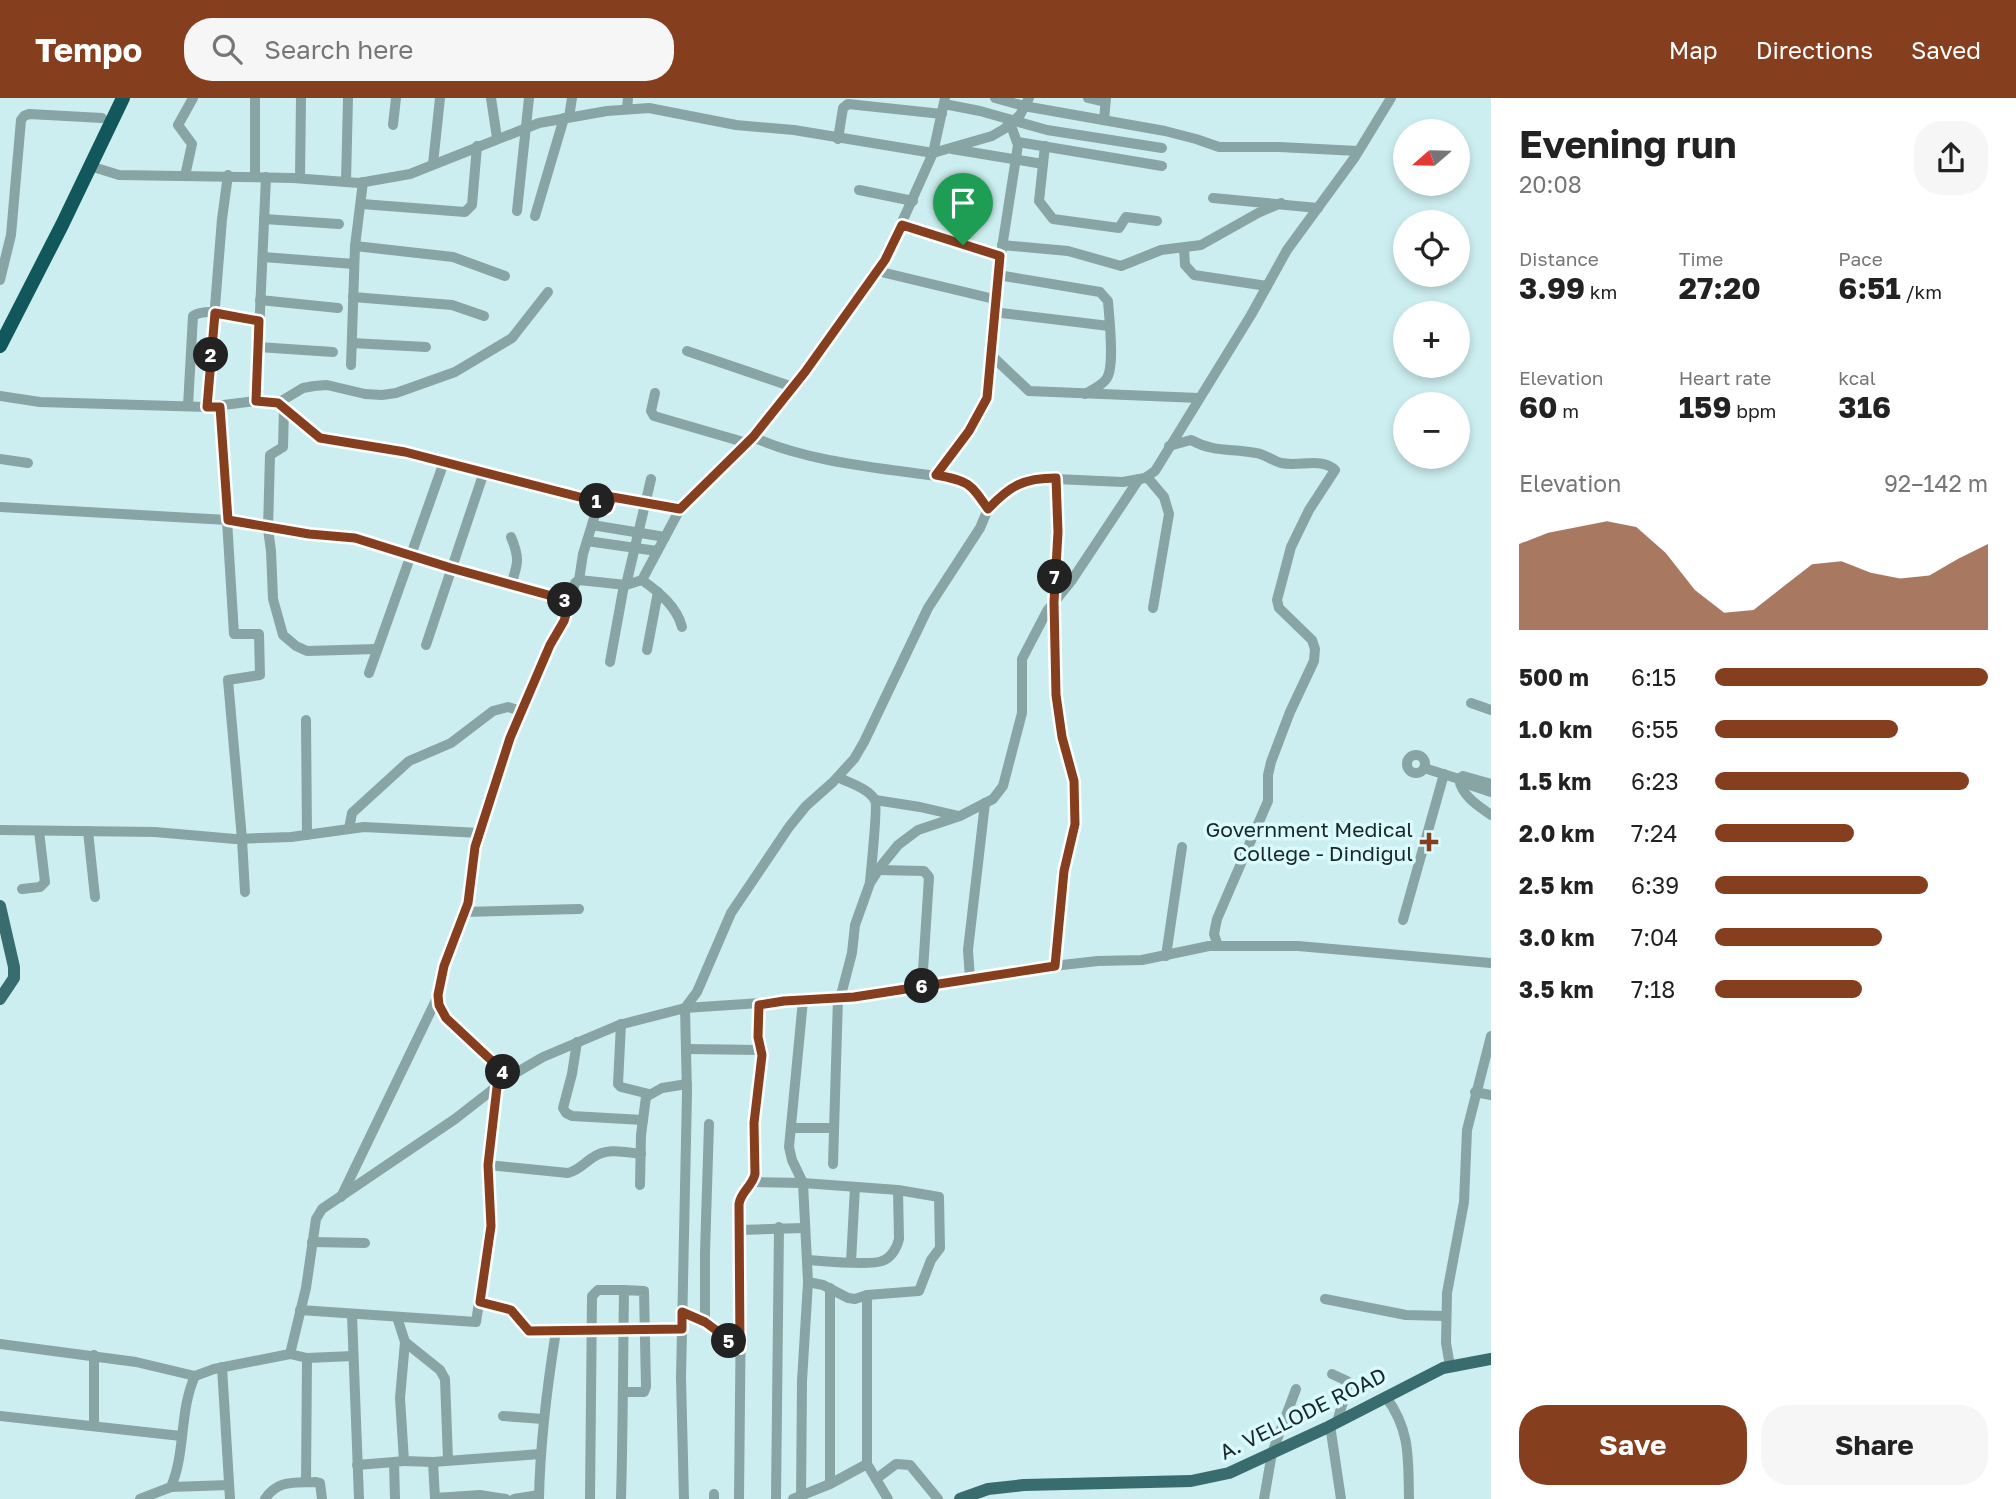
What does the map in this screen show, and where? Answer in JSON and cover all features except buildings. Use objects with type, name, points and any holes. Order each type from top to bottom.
[{"type":"highway","points":[[0,346],[79,179],[112,98]]},
{"type":"highway","points":[[0,327],[79,179],[90,166],[123,98]]},
{"type":"main road","points":[[0,906],[5,947],[14,978],[0,999]]},
{"type":"main road","name":"A. VELLODE ROAD","points":[[960,1499],[988,1489],[1024,1485],[1191,1481],[1212,1478],[1272,1453],[1450,1366],[1491,1359]]},
{"type":"street","points":[[185,176],[192,144],[178,125],[193,98]]},
{"type":"street","points":[[255,98],[264,219],[256,401]]},
{"type":"street","points":[[300,178],[301,98]]},
{"type":"street","points":[[346,182],[348,98]]},
{"type":"street","points":[[393,125],[396,98]]},
{"type":"street","points":[[433,164],[440,98]]},
{"type":"street","points":[[491,98],[497,138]]},
{"type":"street","points":[[517,211],[529,98]]},
{"type":"street","points":[[535,216],[572,98]]},
{"type":"street","points":[[615,98],[615,111]]},
{"type":"street","points":[[626,109],[628,98]]},
{"type":"street","points":[[995,98],[1026,102],[1196,139],[1219,147],[1305,147],[1358,151]]},
{"type":"street","points":[[1088,98],[1106,100],[1104,120]]},
{"type":"street","points":[[684,1499],[682,1312],[688,1049],[685,1008],[697,992],[731,913],[789,827],[806,806],[838,777],[864,742],[928,608],[980,528],[988,509],[1006,490],[1033,478],[1123,482],[1143,478],[1155,471],[1287,250],[1358,151],[1391,98]]},
{"type":"street","points":[[90,166],[119,175],[300,178],[363,182],[410,174],[526,128],[567,118],[649,108],[736,125],[794,130],[933,153],[992,136],[1020,115],[1026,102]]},
{"type":"street","points":[[838,139],[844,108],[848,104],[944,106],[1046,130],[1162,148]]},
{"type":"street","points":[[579,580],[625,585],[642,580],[680,509],[750,440],[793,387],[885,260],[933,153],[944,106]]},
{"type":"street","points":[[0,280],[11,235],[21,120],[29,114],[102,118]]},
{"type":"street","points":[[936,475],[969,431],[987,398],[993,312],[1018,142],[1012,121]]},
{"type":"street","points":[[1018,142],[1162,166]]},
{"type":"street","points":[[362,204],[465,212],[472,205],[477,146]]},
{"type":"street","points":[[1045,146],[1039,201],[1053,219],[1119,228],[1126,217],[1157,220]]},
{"type":"street","points":[[952,149],[1043,164]]},
{"type":"street","points":[[207,407],[228,176]]},
{"type":"street","points":[[351,365],[355,246],[363,182]]},
{"type":"street","points":[[859,190],[913,201]]},
{"type":"street","points":[[963,245],[979,197]]},
{"type":"street","points":[[1213,198],[1318,208]]},
{"type":"street","points":[[902,225],[963,245],[1001,250],[1068,251],[1121,267],[1161,250],[1201,245],[1281,203]]},
{"type":"street","points":[[264,219],[339,224]]},
{"type":"street","points":[[355,246],[453,257],[505,276]]},
{"type":"street","points":[[1184,248],[1185,265],[1194,275],[1267,286]]},
{"type":"street","points":[[263,257],[354,264]]},
{"type":"street","points":[[877,271],[995,299]]},
{"type":"street","points":[[998,275],[1100,292],[1108,301],[1111,346],[1109,375],[1106,380],[1084,394]]},
{"type":"street","points":[[281,406],[303,388],[327,385],[382,395],[396,393],[455,372],[512,338],[548,292]]},
{"type":"street","points":[[352,297],[452,305],[484,316]]},
{"type":"street","points":[[260,300],[338,308]]},
{"type":"street","points":[[993,312],[1110,326]]},
{"type":"street","points":[[188,406],[193,316],[198,313],[215,313],[259,321]]},
{"type":"street","points":[[352,343],[425,347]]},
{"type":"street","points":[[258,347],[333,352]]},
{"type":"street","points":[[687,351],[793,387]]},
{"type":"street","points":[[991,355],[1029,391],[1199,398]]},
{"type":"street","points":[[656,393],[651,411],[654,416],[827,459],[963,480],[975,490],[988,509]]},
{"type":"street","points":[[0,396],[40,402],[207,407],[256,401],[281,406],[320,438],[405,452],[599,502],[579,580],[575,583],[564,621],[550,645],[510,738],[475,847],[474,868],[465,912],[444,966],[438,995],[341,1197]]},
{"type":"street","points":[[281,406],[283,447],[270,455],[268,528],[274,607],[280,629],[286,639],[307,650],[377,649]]},
{"type":"street","points":[[220,407],[234,634],[258,634],[260,675],[228,680],[245,892]]},
{"type":"street","points":[[1169,446],[1191,440],[1208,449],[1259,453],[1279,463],[1295,465],[1321,463],[1335,470],[1309,510],[1291,547],[1283,572],[1277,600],[1279,608],[1311,640],[1315,649],[1314,661],[1290,712],[1271,762],[1268,801],[1217,919],[1214,934],[1218,946]]},
{"type":"street","points":[[0,459],[27,463]]},
{"type":"street","points":[[369,673],[444,462]]},
{"type":"street","points":[[426,645],[484,472]]},
{"type":"street","points":[[1055,966],[1064,871],[1075,824],[1074,781],[1058,716],[1054,602],[1058,532],[1056,478]]},
{"type":"street","points":[[834,1164],[842,986],[852,953],[855,925],[870,883],[898,845],[918,830],[960,816],[993,799],[1003,786],[1021,713],[1022,659],[1047,611],[1143,478]]},
{"type":"street","points":[[1143,478],[1164,497],[1169,514],[1153,608]]},
{"type":"street","points":[[610,662],[625,585],[651,479]]},
{"type":"street","points":[[597,507],[607,509],[612,497],[680,509]]},
{"type":"street","points":[[0,507],[228,520],[268,528],[355,538],[570,601]]},
{"type":"street","points":[[592,525],[665,537]]},
{"type":"street","points":[[511,537],[518,553],[518,563],[511,585]]},
{"type":"street","points":[[587,541],[657,551]]},
{"type":"street","points":[[642,580],[676,610],[682,627]]},
{"type":"street","points":[[647,650],[658,592]]},
{"type":"street","points":[[1471,704],[1491,710]]},
{"type":"street","points":[[349,829],[352,813],[410,761],[451,743],[493,711],[508,707],[521,711]]},
{"type":"street","points":[[306,720],[307,835]]},
{"type":"street","points":[[1424,768],[1491,792]]},
{"type":"street","points":[[1403,920],[1444,774]]},
{"type":"street","points":[[1459,779],[1463,776],[1491,784]]},
{"type":"street","points":[[838,777],[869,793],[877,806],[870,883]]},
{"type":"street","points":[[1459,779],[1461,788],[1471,800],[1491,815]]},
{"type":"street","points":[[875,800],[960,816]]},
{"type":"street","points":[[970,979],[968,950],[985,803]]},
{"type":"street","points":[[0,830],[155,832],[242,839],[307,835],[364,827],[480,833]]},
{"type":"street","points":[[22,890],[40,887],[45,882],[39,831]]},
{"type":"street","points":[[88,831],[95,897]]},
{"type":"street","points":[[1166,956],[1182,847]]},
{"type":"street","points":[[878,870],[924,871],[929,877],[922,986]]},
{"type":"street","points":[[465,912],[579,909]]},
{"type":"street","points":[[290,1354],[316,1219],[322,1209],[455,1119],[509,1077],[543,1057],[621,1024],[685,1008],[841,998],[1055,966],[1142,960],[1209,946],[1298,946],[1491,963]]},
{"type":"street","points":[[438,995],[439,1005],[446,1018],[509,1077]]},
{"type":"street","points":[[803,1000],[790,1153],[803,1183],[803,1228],[808,1260],[799,1498],[867,1464]]},
{"type":"street","points":[[739,1499],[740,1197],[753,1182],[754,1123],[761,1050],[758,1037],[759,1005]]},
{"type":"street","points":[[621,1024],[618,1084],[649,1094]]},
{"type":"street","points":[[1450,1366],[1446,1343],[1447,1293],[1464,1202],[1467,1130],[1491,1036]]},
{"type":"street","points":[[577,1042],[572,1074],[563,1100],[566,1113],[572,1116],[643,1120]]},
{"type":"street","points":[[688,1049],[761,1050]]},
{"type":"street","points":[[640,1185],[644,1101],[649,1094],[670,1086],[687,1084]]},
{"type":"street","points":[[300,1310],[473,1322],[477,1319],[491,1226],[488,1165],[497,1087]]},
{"type":"street","points":[[1475,1092],[1491,1095]]},
{"type":"street","points":[[705,1322],[709,1124]]},
{"type":"street","points":[[791,1128],[834,1128]]},
{"type":"street","points":[[488,1165],[568,1173],[578,1170],[592,1157],[611,1150],[641,1154]]},
{"type":"street","points":[[753,1182],[898,1190],[939,1197],[940,1248],[931,1259],[919,1291],[867,1295],[855,1299],[807,1282]]},
{"type":"street","points":[[851,1262],[855,1187]]},
{"type":"street","points":[[808,1260],[884,1261],[895,1250],[899,1239],[898,1190]]},
{"type":"street","points":[[776,1499],[779,1227]]},
{"type":"street","points":[[740,1230],[803,1228]]},
{"type":"street","points":[[312,1242],[365,1243]]},
{"type":"street","points":[[830,1288],[830,1484]]},
{"type":"street","points":[[590,1499],[594,1330],[592,1296],[598,1290],[645,1293],[645,1392],[623,1392]]},
{"type":"street","points":[[621,1499],[624,1290]]},
{"type":"street","points":[[867,1295],[867,1464],[888,1499]]},
{"type":"street","points":[[1325,1299],[1406,1315],[1446,1316]]},
{"type":"street","points":[[480,1302],[511,1310],[529,1331],[682,1329]]},
{"type":"street","points":[[682,1312],[705,1322],[740,1348]]},
{"type":"street","points":[[352,1315],[359,1499]]},
{"type":"street","points":[[394,1499],[399,1461],[400,1398],[405,1342],[397,1317]]},
{"type":"street","points":[[514,1499],[539,1497],[543,1419],[556,1331]]},
{"type":"street","points":[[405,1342],[440,1370],[445,1379],[448,1460]]},
{"type":"street","points":[[0,1344],[94,1355],[195,1376],[222,1367],[290,1354],[307,1358],[352,1356]]},
{"type":"street","points":[[94,1355],[94,1426]]},
{"type":"street","points":[[306,1482],[307,1358]]},
{"type":"street","points":[[222,1367],[229,1499]]},
{"type":"street","points":[[1332,1374],[1347,1381],[1348,1385],[1333,1424],[1341,1499]]},
{"type":"street","points":[[171,1487],[176,1475],[186,1399],[195,1376]]},
{"type":"street","points":[[1264,1499],[1272,1453],[1296,1390]]},
{"type":"street","points":[[1386,1396],[1398,1414],[1405,1433],[1409,1499]]},
{"type":"street","points":[[0,1416],[181,1436]]},
{"type":"street","points":[[503,1416],[543,1419]]},
{"type":"street","points":[[357,1465],[540,1454]]},
{"type":"street","points":[[433,1462],[435,1498],[480,1495],[506,1499]]},
{"type":"street","points":[[876,1479],[896,1464],[910,1465],[938,1499]]},
{"type":"street","points":[[265,1499],[279,1485],[306,1482],[320,1483],[322,1499]]},
{"type":"street","points":[[140,1499],[171,1487],[229,1485]]},
{"type":"place","name":"Government Medical College - Dindigul","points":[[1429,842]]},
{"type":"route","points":[[902,225],[963,245],[1000,256],[992,329],[990,385],[987,398],[969,431],[936,475],[963,480],[975,490],[988,509],[1006,490],[1033,478],[1056,478],[1056,695],[1062,737],[1074,781],[1075,824],[1064,871],[1055,966],[854,997],[759,1005],[758,1037],[762,1055],[754,1123],[755,1174],[750,1187],[740,1197],[739,1204],[740,1348],[705,1322],[682,1312],[682,1329],[529,1331],[511,1310],[480,1302],[491,1226],[488,1165],[497,1087],[509,1077],[446,1018],[439,1005],[438,995],[444,966],[468,903],[475,847],[510,738],[550,645],[564,621],[570,601],[355,538],[309,534],[228,520],[220,407],[207,407],[215,313],[259,321],[256,401],[278,403],[320,438],[405,452],[599,502],[597,507],[604,509],[608,508],[612,497],[680,509],[753,437],[805,372],[885,260],[902,225]]}]
